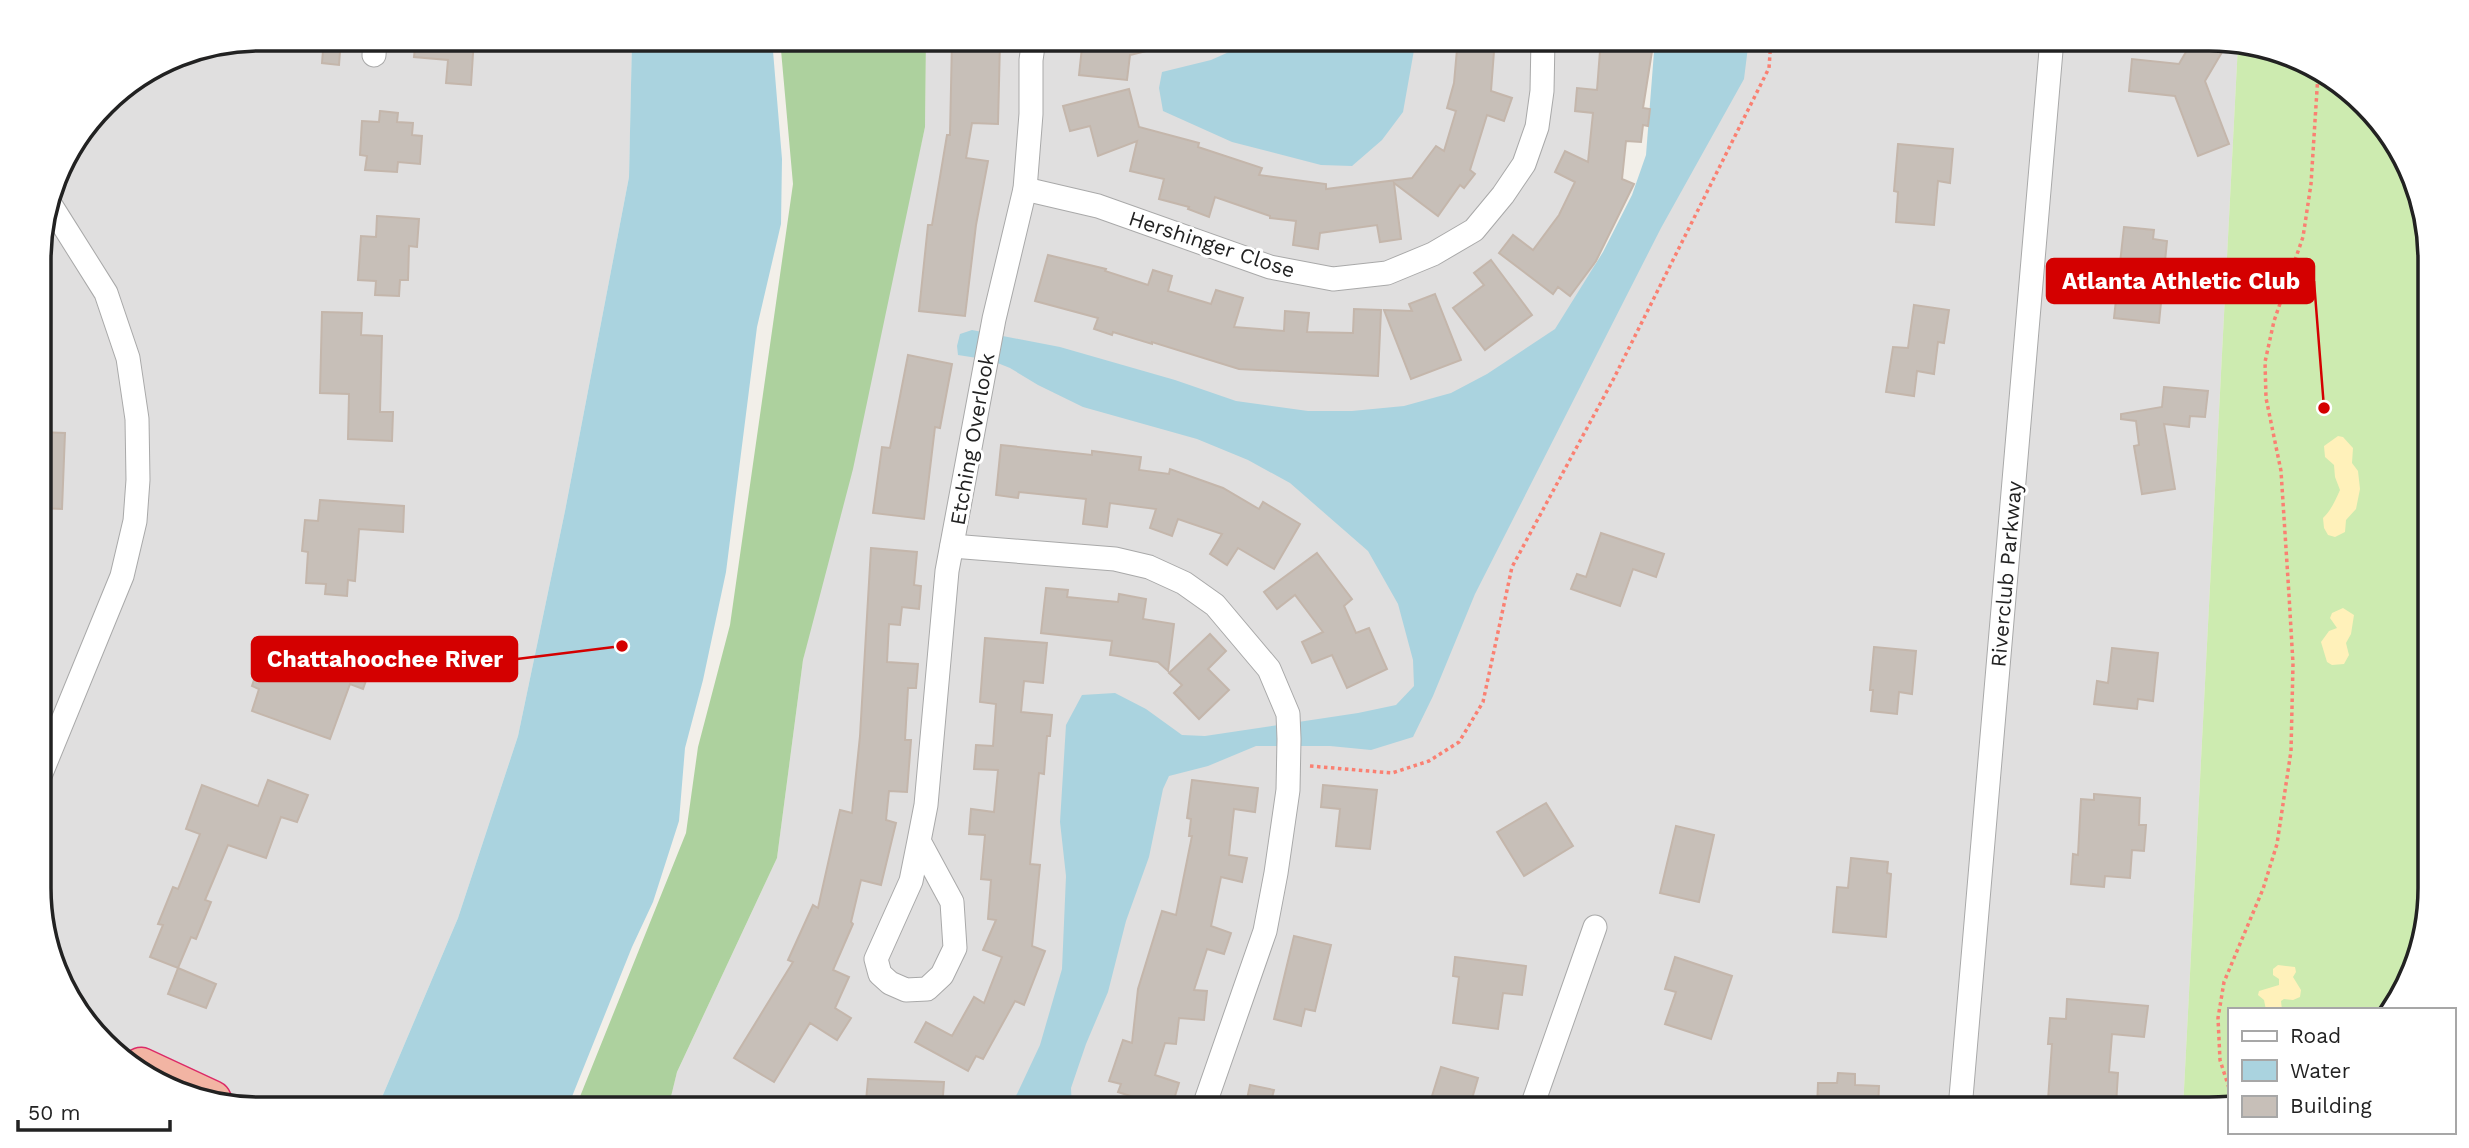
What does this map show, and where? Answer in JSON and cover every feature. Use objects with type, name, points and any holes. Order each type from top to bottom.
[{"type":"street","name":"Etching Overlook","points":[[919,841],[952,902],[955,948],[942,975],[927,989],[906,990],[890,983],[880,974],[876,958],[911,881],[919,841],[931,765],[947,571],[994,319],[1025,189],[1032,51]]},
{"type":"street","name":"Hershinger Close","points":[[1025,189],[1098,206],[1270,267],[1333,279],[1387,272],[1433,254],[1474,230],[1503,195],[1524,164],[1536,127],[1542,92],[1543,51]]},
{"type":"street","name":"Riverclub Parkway","points":[[1961,1097],[2051,51]]},
{"type":"street","points":[[51,749],[122,576],[135,521],[138,480],[137,419],[128,358],[106,293],[56,214]]},
{"type":"street","points":[[952,546],[1115,559],[1149,567],[1184,583],[1215,604],[1269,669],[1287,714],[1288,790],[1265,931],[1207,1097]]},
{"type":"street","points":[[1535,1097],[1595,928]]},
{"type":"path","points":[[1289,765],[1392,773],[1429,761],[1459,742],[1483,702],[1512,567],[1614,378],[1769,68],[1770,51]]},
{"type":"path","points":[[2228,1084],[2221,1060],[2218,1018],[2224,982],[2263,889],[2277,845],[2291,751],[2293,664],[2289,595],[2281,471],[2266,398],[2266,362],[2274,321],[2303,237],[2311,184],[2318,81]]},
{"type":"shaded area","points":[[246,51],[632,51],[629,177],[565,511],[518,736],[458,918],[382,1097],[233,1095],[180,1081],[155,1069],[112,1036],[79,993],[58,942],[51,888],[53,233],[58,206],[72,167],[103,122],[144,86],[167,72],[206,58]]},
{"type":"shaded area","points":[[926,51],[1633,51],[1588,306],[1726,51],[2238,53],[2184,1097],[671,1097],[677,1072],[777,858],[803,660],[925,127]]},
{"type":"green space","points":[[781,51],[926,51],[925,127],[853,469],[803,660],[777,858],[677,1072],[671,1097],[580,1097],[686,833],[698,747],[730,625],[793,184]]},
{"type":"green space","points":[[2238,53],[2276,62],[2314,79],[2357,112],[2390,155],[2411,206],[2418,260],[2418,902],[2411,942],[2402,968],[2380,1008],[2228,1008],[2228,1096],[2184,1097]]},
{"type":"sand","points":[[2338,436],[2343,437],[2353,448],[2352,463],[2358,471],[2360,489],[2356,509],[2346,520],[2345,532],[2335,537],[2328,535],[2323,518],[2340,490],[2334,465],[2325,457],[2324,446]]},
{"type":"sand","points":[[2343,608],[2354,615],[2351,634],[2346,643],[2349,655],[2344,664],[2332,665],[2327,662],[2321,642],[2329,631],[2337,628],[2330,618],[2332,613]]},
{"type":"sand","points":[[2278,965],[2295,967],[2293,977],[2301,990],[2300,997],[2281,1001],[2282,1008],[2266,1008],[2264,1000],[2258,995],[2259,991],[2279,985],[2279,979],[2273,975],[2273,969]]},
{"type":"water","points":[[632,51],[773,51],[782,159],[781,224],[757,327],[726,572],[703,680],[685,748],[679,821],[653,902],[572,1097],[382,1097],[458,918],[518,736],[565,511],[629,177]]},
{"type":"water","points":[[1231,51],[1414,51],[1403,112],[1382,140],[1352,166],[1321,165],[1232,142],[1163,111],[1159,88],[1162,72],[1211,60]]},
{"type":"water","points":[[1654,51],[1748,51],[1744,79],[1661,228],[1475,594],[1413,737],[1371,750],[1330,746],[1256,746],[1208,766],[1169,776],[1163,789],[1149,857],[1126,921],[1108,992],[1086,1044],[1071,1088],[1071,1097],[1015,1097],[1040,1045],[1062,969],[1066,876],[1060,822],[1066,725],[1082,695],[1115,693],[1146,709],[1182,735],[1205,736],[1396,705],[1414,686],[1413,660],[1398,604],[1368,551],[1290,483],[1248,460],[1197,439],[1083,407],[1010,368],[990,360],[958,355],[960,334],[972,330],[1060,347],[1175,380],[1236,401],[1308,411],[1352,411],[1404,406],[1451,393],[1487,374],[1555,329],[1603,252],[1632,195],[1646,155]]},
{"type":"building","points":[[323,51],[340,51],[339,65],[322,63]]},
{"type":"building","points":[[415,51],[473,51],[471,85],[446,83],[448,60],[414,57]]},
{"type":"building","points":[[952,51],[1000,51],[998,124],[972,123],[966,158],[988,161],[976,225],[965,316],[919,311],[928,225],[932,225],[947,135],[950,135]]},
{"type":"building","points":[[1082,51],[1146,51],[1130,55],[1127,80],[1079,75]]},
{"type":"building","points":[[1457,51],[1494,51],[1491,91],[1512,98],[1504,121],[1487,115],[1470,170],[1475,174],[1464,188],[1460,185],[1438,216],[1394,183],[1401,239],[1380,242],[1377,225],[1320,233],[1318,249],[1293,245],[1296,221],[1270,218],[1215,197],[1209,217],[1188,209],[1189,207],[1159,199],[1164,179],[1130,171],[1137,141],[1098,156],[1090,126],[1070,131],[1063,106],[1129,89],[1139,127],[1199,143],[1198,147],[1262,168],[1259,175],[1326,184],[1326,189],[1412,178],[1436,146],[1444,151],[1456,111],[1447,108],[1454,83]]},
{"type":"building","points":[[1600,51],[1652,51],[1643,108],[1650,109],[1648,126],[1643,125],[1641,142],[1626,141],[1622,179],[1634,184],[1596,261],[1570,296],[1558,287],[1553,294],[1499,253],[1513,235],[1533,250],[1559,215],[1575,182],[1555,172],[1565,151],[1588,162],[1593,113],[1575,111],[1577,88],[1597,90]]},
{"type":"building","points":[[2186,51],[2223,51],[2205,81],[2229,144],[2198,156],[2175,96],[2129,91],[2132,59],[2179,64]]},
{"type":"building","points":[[380,111],[398,113],[397,122],[413,123],[412,135],[422,136],[420,164],[398,162],[397,172],[365,170],[367,156],[360,155],[362,121],[379,122]]},
{"type":"building","points":[[1898,144],[1953,149],[1950,183],[1938,181],[1934,225],[1896,222],[1898,192],[1894,191]]},
{"type":"building","points":[[377,216],[419,219],[417,247],[409,246],[408,280],[400,280],[399,296],[375,295],[376,281],[358,280],[361,236],[376,237]]},
{"type":"building","points":[[2124,227],[2154,230],[2153,239],[2167,241],[2159,323],[2114,318]]},
{"type":"building","points":[[1048,255],[1106,269],[1105,271],[1148,285],[1153,270],[1172,276],[1168,291],[1211,304],[1216,290],[1243,298],[1234,327],[1284,331],[1285,311],[1309,313],[1307,332],[1353,333],[1354,309],[1381,310],[1378,376],[1239,369],[1152,342],[1094,329],[1098,318],[1035,301]]},
{"type":"building","points":[[1491,260],[1532,315],[1485,350],[1453,308],[1484,285],[1474,273]]},
{"type":"building","points":[[1435,294],[1461,360],[1411,379],[1384,310],[1412,311],[1409,304]]},
{"type":"building","points":[[1914,305],[1949,310],[1944,343],[1938,342],[1934,374],[1917,371],[1914,396],[1886,392],[1893,347],[1908,348]]},
{"type":"building","points":[[322,312],[362,313],[361,335],[382,336],[380,412],[393,412],[392,441],[348,439],[349,394],[320,393]]},
{"type":"building","points":[[908,355],[952,364],[940,428],[935,427],[924,519],[873,513],[882,447],[890,448]]},
{"type":"building","points":[[2164,387],[2208,391],[2205,417],[2190,416],[2189,427],[2164,424],[2175,489],[2142,494],[2134,446],[2139,445],[2136,421],[2121,419],[2121,414],[2162,407]]},
{"type":"building","points":[[51,432],[65,433],[62,509],[51,508]]},
{"type":"building","points":[[1001,445],[1092,455],[1092,451],[1141,457],[1139,470],[1169,474],[1170,469],[1223,488],[1259,509],[1263,502],[1300,524],[1274,569],[1238,548],[1227,565],[1210,554],[1222,534],[1178,519],[1172,536],[1150,528],[1156,509],[1110,503],[1107,527],[1083,524],[1086,499],[1019,492],[1018,498],[996,495]]},
{"type":"building","points":[[320,500],[404,506],[403,532],[359,529],[355,581],[348,580],[347,596],[325,594],[326,584],[306,583],[308,552],[302,551],[305,520],[318,521]]},
{"type":"building","points":[[1601,533],[1664,554],[1656,577],[1633,569],[1620,606],[1571,589],[1577,574],[1586,577]]},
{"type":"building","points":[[871,548],[917,552],[914,585],[921,586],[919,609],[902,607],[900,625],[889,624],[887,662],[918,664],[916,688],[908,688],[905,740],[911,740],[907,792],[889,791],[886,820],[896,823],[881,885],[861,880],[851,922],[853,924],[833,970],[849,977],[835,1008],[851,1018],[837,1040],[810,1023],[774,1082],[734,1058],[793,962],[788,960],[813,905],[818,908],[840,810],[852,813],[860,736]]},
{"type":"building","points":[[1317,553],[1352,599],[1344,606],[1356,633],[1369,628],[1387,669],[1347,688],[1332,655],[1312,663],[1302,642],[1323,632],[1295,595],[1277,609],[1264,592]]},
{"type":"building","points":[[1046,588],[1068,590],[1067,597],[1118,602],[1119,594],[1146,599],[1143,619],[1174,624],[1168,671],[1158,662],[1110,655],[1112,641],[1041,633]]},
{"type":"building","points":[[1210,634],[1226,651],[1208,669],[1229,690],[1199,719],[1174,693],[1182,685],[1169,673]]},
{"type":"building","points":[[985,638],[1047,643],[1043,683],[1024,681],[1021,712],[1052,715],[1050,736],[1047,736],[1044,774],[1039,773],[1030,864],[1040,865],[1032,946],[1045,951],[1024,1005],[1015,1001],[983,1059],[976,1056],[968,1071],[915,1042],[926,1022],[952,1036],[974,997],[984,1003],[1002,957],[983,950],[996,920],[988,919],[991,880],[981,879],[985,835],[969,834],[971,809],[994,812],[998,770],[974,769],[976,745],[993,746],[996,704],[980,702]]},
{"type":"building","points":[[334,647],[373,661],[363,689],[350,684],[330,739],[252,711],[259,689],[252,686],[257,671],[267,675],[272,660],[323,678]]},
{"type":"building","points":[[1874,647],[1916,651],[1912,694],[1899,692],[1897,714],[1871,711]]},
{"type":"building","points":[[2112,648],[2158,653],[2153,701],[2138,699],[2137,709],[2094,704],[2097,681],[2108,683]]},
{"type":"building","points":[[268,780],[308,795],[297,822],[281,817],[266,858],[228,845],[205,900],[211,902],[196,939],[191,937],[178,968],[150,957],[163,925],[158,924],[173,887],[178,889],[200,834],[186,829],[202,785],[258,806]]},
{"type":"building","points":[[1192,780],[1258,788],[1255,812],[1234,809],[1229,855],[1247,858],[1242,882],[1221,877],[1211,926],[1231,933],[1224,954],[1207,949],[1194,990],[1207,991],[1204,1020],[1179,1018],[1176,1044],[1165,1043],[1155,1075],[1179,1083],[1175,1097],[1134,1097],[1118,1092],[1121,1084],[1109,1081],[1123,1040],[1132,1043],[1138,989],[1162,911],[1176,915],[1192,836],[1189,836],[1191,819],[1187,818]]},
{"type":"building","points":[[1323,785],[1377,790],[1370,849],[1336,846],[1340,809],[1321,807]]},
{"type":"building","points":[[2094,794],[2140,798],[2139,825],[2146,825],[2144,851],[2132,850],[2130,878],[2105,876],[2104,887],[2071,884],[2073,854],[2078,855],[2081,799],[2094,800]]},
{"type":"building","points":[[1546,803],[1573,846],[1524,876],[1497,832]]},
{"type":"building","points":[[1676,826],[1714,835],[1699,902],[1660,893]]},
{"type":"building","points":[[1851,858],[1888,862],[1887,873],[1891,874],[1886,937],[1833,932],[1837,887],[1848,888]]},
{"type":"building","points":[[1294,936],[1331,945],[1315,1011],[1305,1009],[1301,1026],[1274,1019]]},
{"type":"building","points":[[1455,957],[1526,966],[1522,995],[1503,993],[1498,1029],[1453,1023],[1459,977],[1453,976]]},
{"type":"building","points":[[1675,957],[1732,976],[1711,1039],[1665,1024],[1676,992],[1665,989]]},
{"type":"building","points":[[178,968],[216,984],[206,1008],[168,994]]},
{"type":"building","points":[[2067,999],[2148,1006],[2144,1037],[2112,1034],[2109,1072],[2118,1073],[2116,1097],[2048,1097],[2052,1044],[2048,1044],[2050,1018],[2066,1019]]},
{"type":"building","points":[[1441,1067],[1478,1078],[1472,1097],[1432,1097]]},
{"type":"building","points":[[1838,1073],[1855,1074],[1855,1085],[1879,1086],[1879,1097],[1817,1097],[1818,1083],[1837,1083]]},
{"type":"building","points":[[868,1079],[944,1082],[943,1097],[866,1097]]},
{"type":"building","points":[[1250,1085],[1274,1090],[1272,1097],[1248,1097]]},
{"type":"place","name":"Atlanta Athletic Club","points":[[2324,408]]},
{"type":"place","name":"Chattahoochee River","points":[[622,646]]}]
